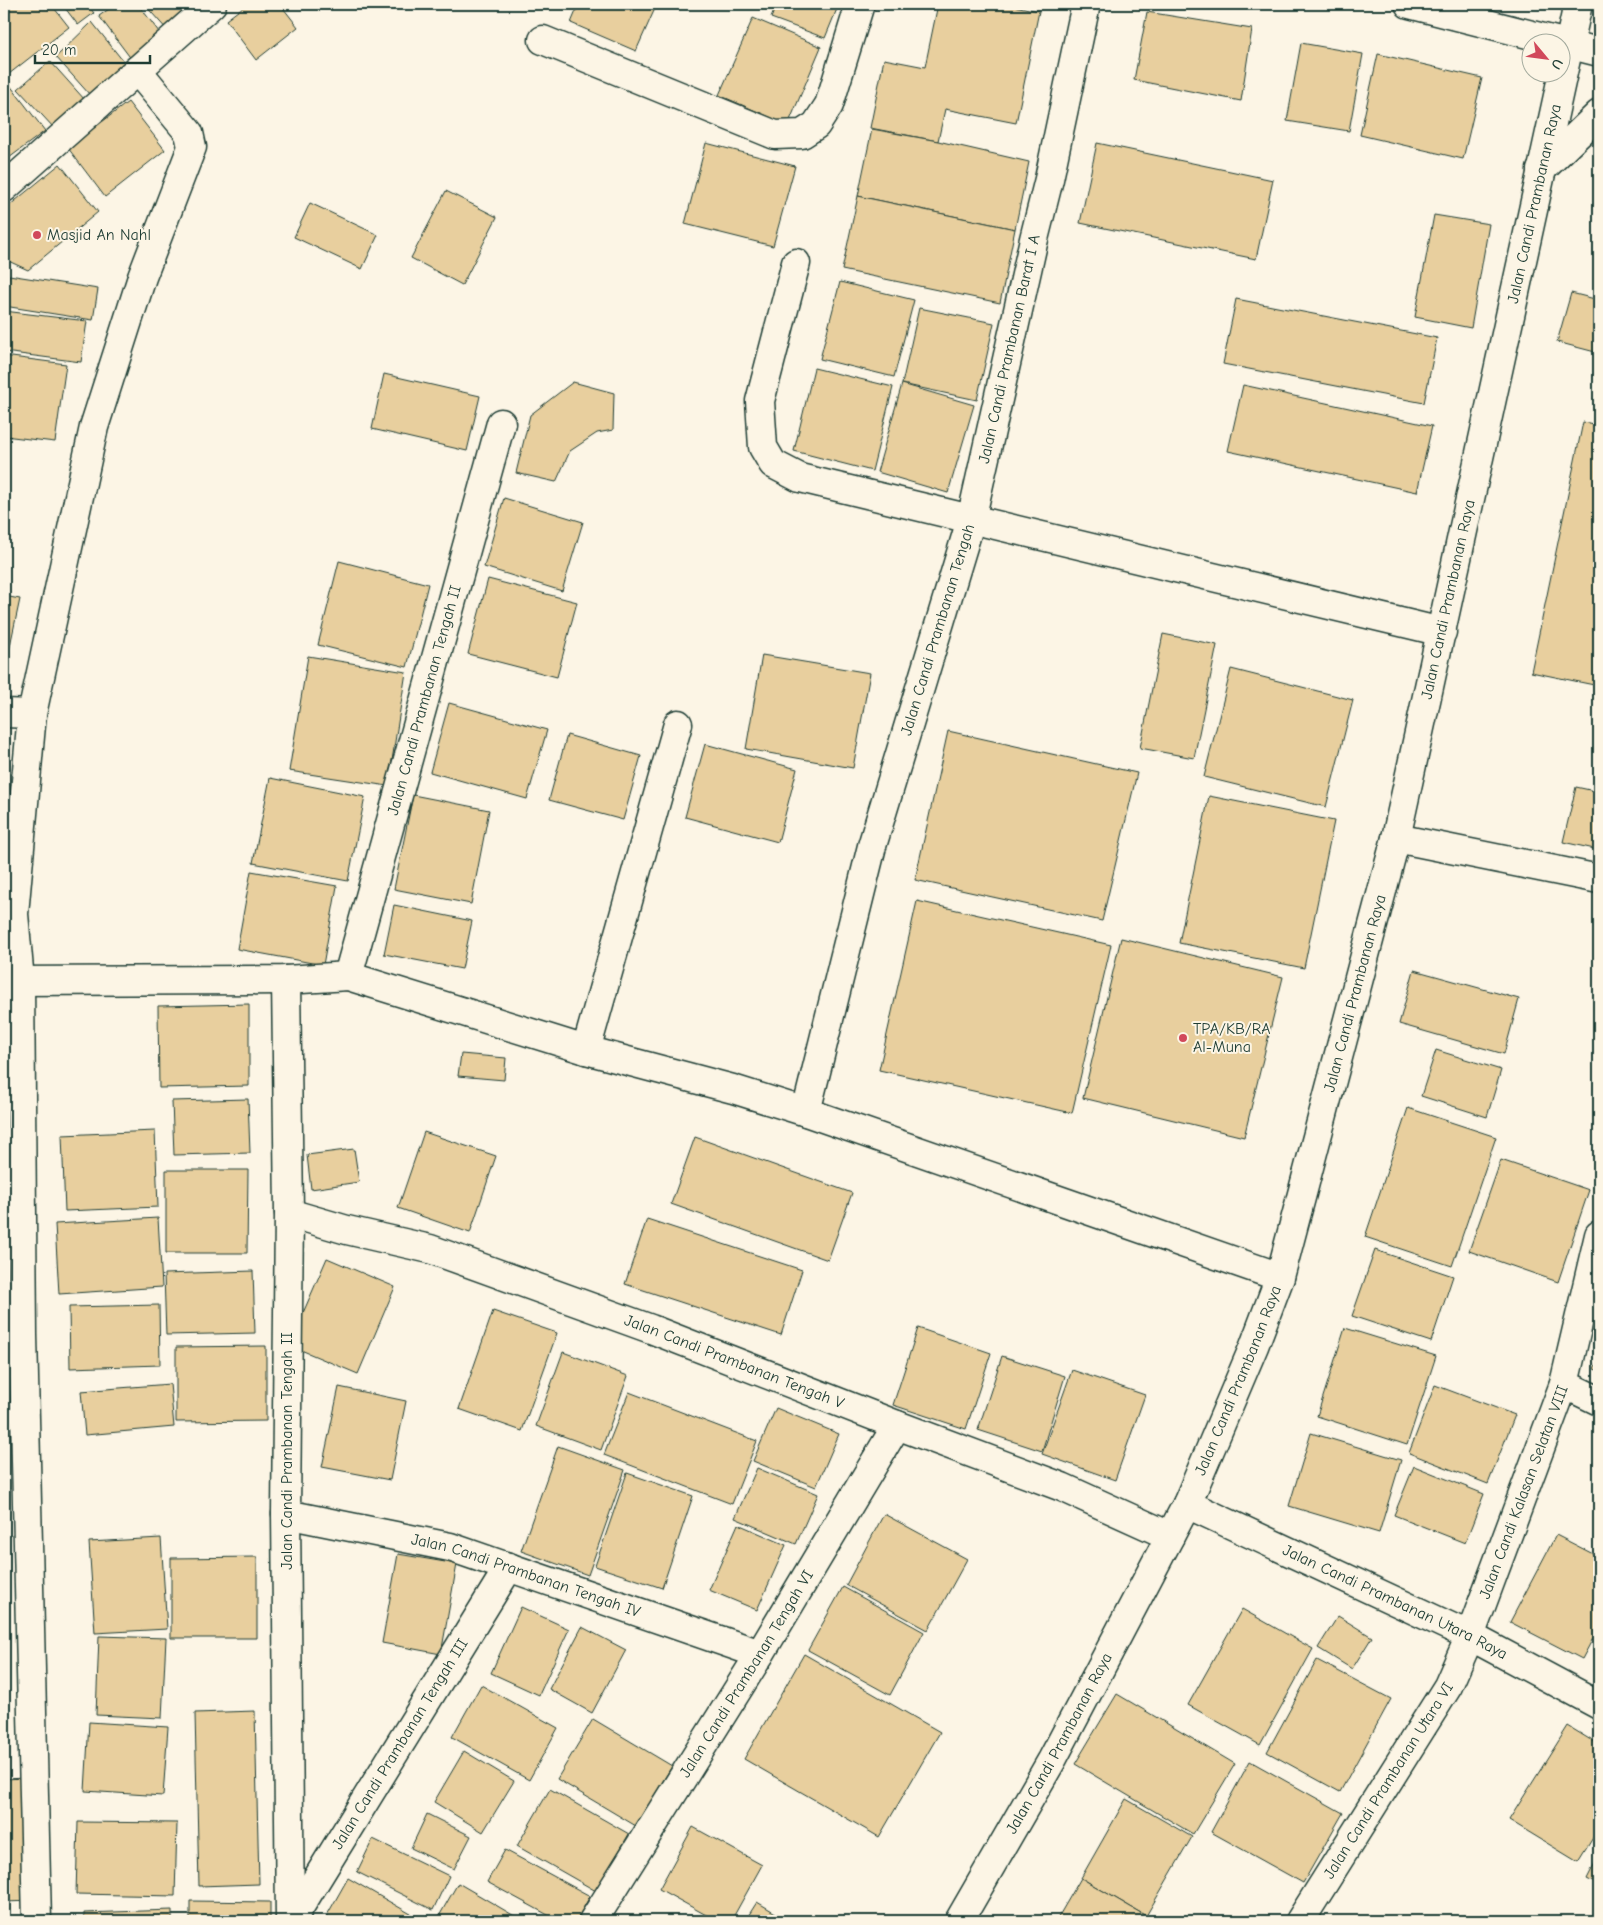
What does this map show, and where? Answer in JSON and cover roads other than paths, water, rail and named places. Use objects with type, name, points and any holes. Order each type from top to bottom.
[{"type":"street","points":[[4,188],[212,4]]},
{"type":"street","points":[[543,40],[775,135],[802,134],[816,125],[829,105],[860,4]]},
{"type":"street","name":"Jalan Candi Prambanan Barat I A","points":[[971,520],[1049,179],[1086,4]]},
{"type":"street","points":[[1409,4],[1520,32]]},
{"type":"street","name":"Jalan Candi Prambanan Raya","points":[[1570,36],[1578,4]]},
{"type":"street","points":[[1570,45],[1599,52]]},
{"type":"street","points":[[37,1921],[13,1336],[12,981],[14,914],[32,714],[94,427],[142,277],[192,147],[189,133],[138,70]]},
{"type":"street","name":"Jalan Candi Prambanan Raya","points":[[960,1921],[1052,1760],[1187,1504],[1254,1346],[1280,1277],[1396,838],[1560,82]]},
{"type":"street","points":[[1541,170],[1599,114]]},
{"type":"street","name":"Jalan Candi Prambanan Tengah","points":[[796,263],[760,401],[763,447],[773,464],[800,478],[971,520],[872,846],[806,1112]]},
{"type":"street","name":"Jalan Candi Prambanan Tengah II","points":[[348,976],[500,423]]},
{"type":"street","points":[[971,520],[1442,632]]},
{"type":"street","points":[[4,713],[32,714]]},
{"type":"street","points":[[586,1050],[678,724]]},
{"type":"street","points":[[1396,838],[1599,879]]},
{"type":"street","points":[[12,981],[286,980],[348,976],[586,1050],[732,1089],[806,1112],[1280,1277]]},
{"type":"street","name":"Jalan Candi Prambanan Tengah II","points":[[286,980],[289,1213],[286,1514],[291,1921]]},
{"type":"street","name":"Jalan Candi Prambanan Tengah V","points":[[289,1213],[347,1230],[430,1248],[651,1328],[897,1425],[1062,1487],[1170,1536]]},
{"type":"street","points":[[1564,1384],[1599,1236]]},
{"type":"street","name":"Jalan Candi Kalasan Selatan VIII","points":[[1470,1636],[1564,1384],[1599,1401]]},
{"type":"street","name":"Jalan Candi Prambanan Tengah VI","points":[[592,1921],[760,1654],[897,1425]]},
{"type":"street","name":"Jalan Candi Prambanan Utara Raya","points":[[1187,1504],[1470,1636],[1599,1705]]},
{"type":"street","name":"Jalan Candi Prambanan Tengah IV","points":[[286,1514],[450,1547],[760,1654]]},
{"type":"street","name":"Jalan Candi Prambanan Tengah III","points":[[291,1921],[510,1567]]},
{"type":"street","name":"Jalan Candi Prambanan Utara VI","points":[[1300,1921],[1448,1686],[1470,1636]]},
{"type":"place","name":"Masjid An Nahl","points":[[37,235]]},
{"type":"place","name":"TPA/KB/RA Al-Muna","points":[[1183,1038]]}]
